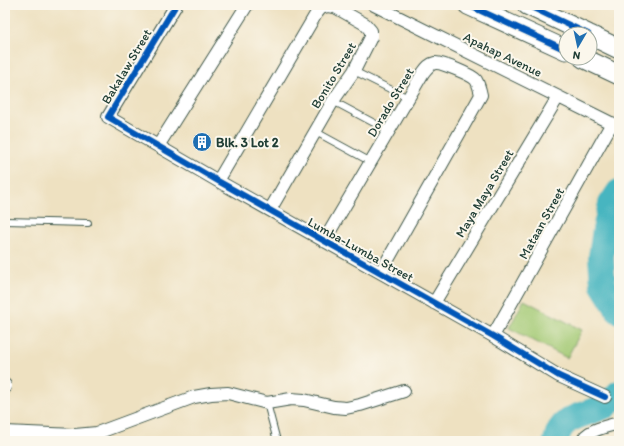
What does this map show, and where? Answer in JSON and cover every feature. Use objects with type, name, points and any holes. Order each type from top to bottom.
[{"type":"main road","points":[[468,5],[558,46]]},
{"type":"main road","points":[[528,5],[571,26]]},
{"type":"main road","points":[[598,39],[619,49]]},
{"type":"main road","points":[[598,65],[619,75]]},
{"type":"street","name":"Bakalaw Street","points":[[108,117],[176,5]]},
{"type":"street","points":[[158,146],[247,5]]},
{"type":"street","name":"Apahap Avenue","points":[[374,5],[616,125]]},
{"type":"street","name":"Bonito Street","points":[[218,181],[312,21],[321,8],[327,6],[335,7],[365,24],[371,31],[371,37],[354,71],[333,101],[270,210]]},
{"type":"street","name":"Dorado Street","points":[[324,241],[408,98],[430,64],[444,64],[475,79],[480,88],[481,96],[381,272]]},
{"type":"street","name":"Maya Maya Street","points":[[434,303],[558,96]]},
{"type":"street","name":"Lumba-Lumba Street","points":[[108,117],[218,181],[493,336],[559,376],[605,397]]},
{"type":"street","name":"Mataan Street","points":[[493,336],[616,125]]},
{"type":"street","points":[[5,432],[75,435],[97,433],[194,397],[211,394],[228,393],[266,403],[291,399],[304,400],[334,407],[346,408],[404,391]]},
{"type":"street","points":[[583,441],[584,437],[588,433],[619,423]]},
{"type":"lane","points":[[354,71],[408,98]]},
{"type":"lane","points":[[333,101],[389,131]]},
{"type":"lane","points":[[316,132],[371,162]]},
{"type":"lane","points":[[5,221],[88,223]]},
{"type":"lane","points":[[266,403],[277,441]]},
{"type":"green space","points":[[524,300],[582,330],[567,358],[509,328]]},
{"type":"waterway","points":[[619,192],[611,204],[601,257],[603,285],[619,311]]},
{"type":"waterway","points":[[556,441],[558,432],[568,421],[605,406],[619,393]]},
{"type":"cycle path","points":[[176,5],[108,117],[218,181],[493,336],[559,376],[605,397]]},
{"type":"cycle path","points":[[468,5],[558,46]]},
{"type":"cycle path","points":[[527,5],[571,26]]},
{"type":"place","name":"Blk. 3 Lot 2","points":[[202,142]]}]
